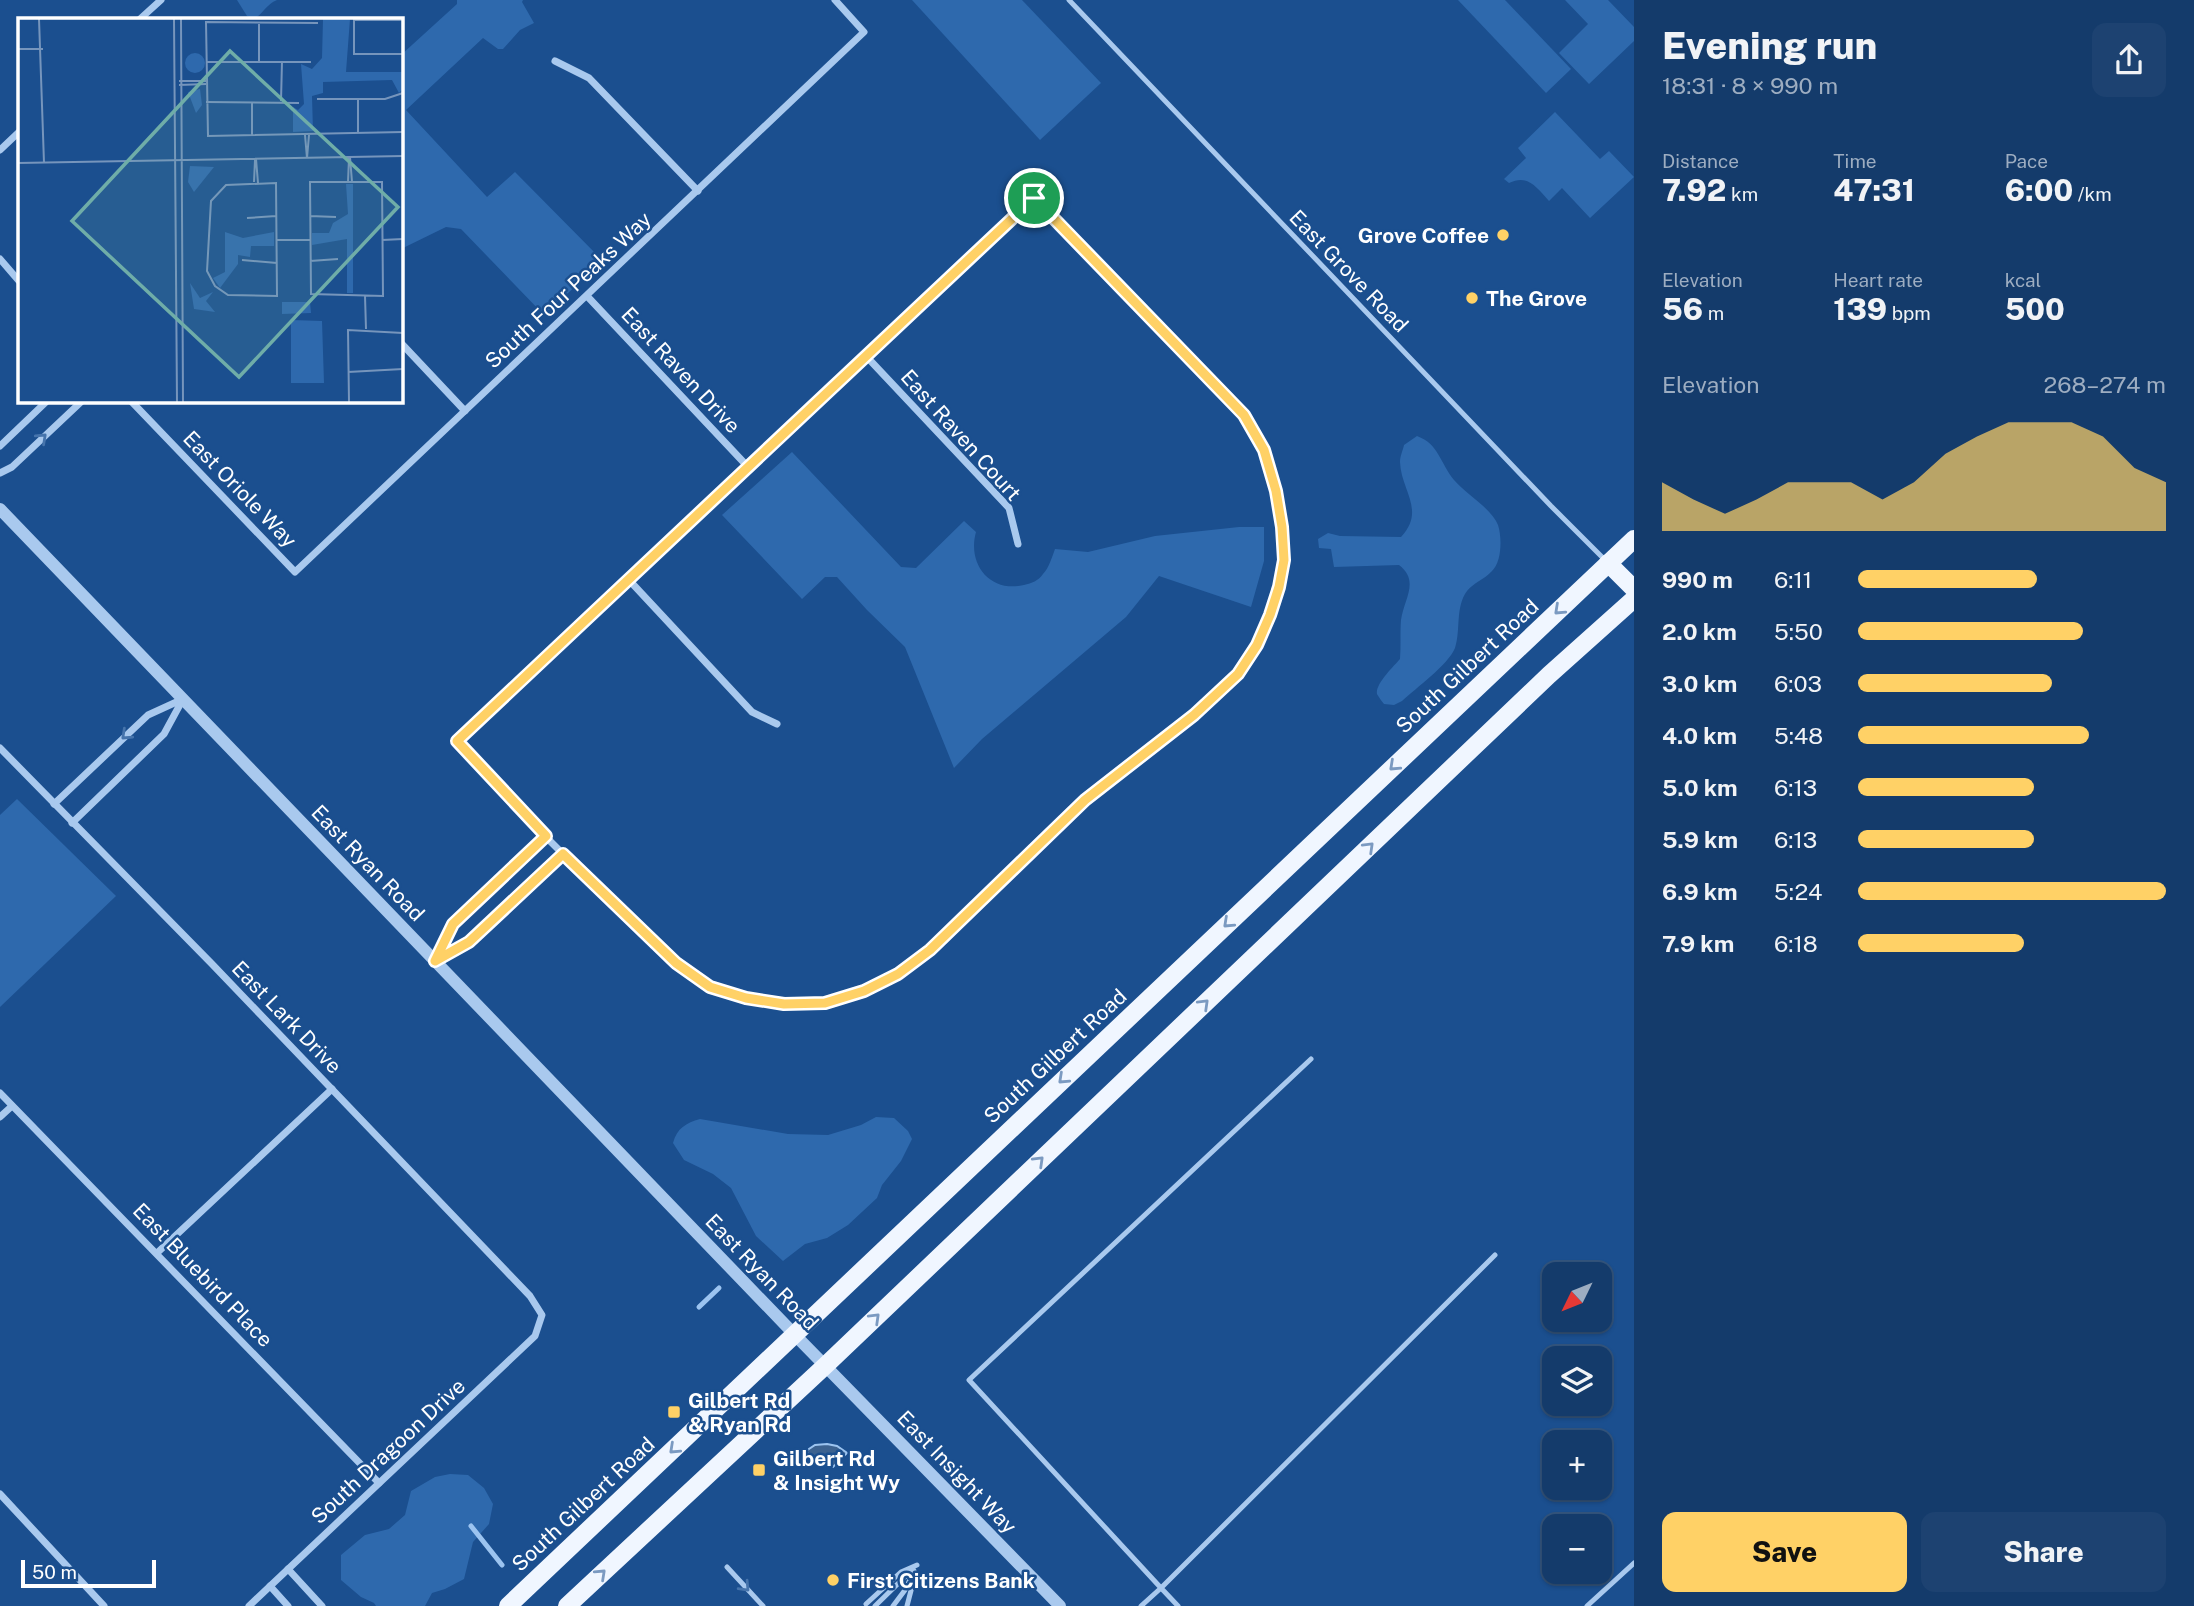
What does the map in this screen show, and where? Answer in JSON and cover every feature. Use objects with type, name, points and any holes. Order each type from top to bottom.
[{"type":"main road","name":"South Gilbert Road","points":[[508,1606],[1634,539]]},
{"type":"main road","points":[[1608,563],[1634,589]]},
{"type":"main road","points":[[567,1606],[826,1365],[1539,684],[1634,599]]},
{"type":"street","points":[[142,18],[161,0]]},
{"type":"street","name":"South Four Peaks Way","points":[[295,572],[864,32],[835,0]]},
{"type":"street","points":[[555,61],[589,78],[698,191]]},
{"type":"street","points":[[0,150],[18,133]]},
{"type":"street","points":[[1034,198],[1244,415],[1264,450],[1276,491],[1284,560],[1270,615],[1257,645],[1238,674],[1194,715],[1085,800],[930,950],[898,974],[864,991],[825,1003],[784,1004],[746,998],[710,987],[676,963],[563,854],[457,741],[866,356],[1034,198]]},
{"type":"street","points":[[0,260],[18,280]]},
{"type":"street","name":"East Raven Drive","points":[[587,296],[749,467]]},
{"type":"street","points":[[402,344],[466,411]]},
{"type":"street","name":"East Raven Court","points":[[866,356],[1009,508],[1018,544]]},
{"type":"street","points":[[0,446],[46,402]]},
{"type":"street","points":[[0,473],[12,467],[81,402]]},
{"type":"street","name":"East Oriole Way","points":[[132,402],[295,572]]},
{"type":"street","name":"East Ryan Road","points":[[0,509],[826,1365]]},
{"type":"street","points":[[629,580],[752,712],[777,723]]},
{"type":"street","points":[[54,804],[148,715],[183,699]]},
{"type":"street","points":[[72,822],[164,734],[183,699]]},
{"type":"street","name":"East Lark Drive","points":[[0,748],[530,1296],[542,1315]]},
{"type":"street","points":[[435,961],[453,924],[546,836]]},
{"type":"street","points":[[435,961],[469,942],[563,854]]},
{"type":"street","points":[[158,1253],[332,1089]]},
{"type":"street","name":"East Bluebird Place","points":[[0,1093],[379,1483]]},
{"type":"street","points":[[0,1117],[12,1106]]},
{"type":"street","name":"South Dragoon Drive","points":[[249,1606],[535,1336],[542,1315]]},
{"type":"street","name":"East Insight Way","points":[[826,1365],[1060,1606]]},
{"type":"street","points":[[0,1494],[104,1606]]},
{"type":"street","points":[[288,1569],[322,1606]]},
{"type":"street","points":[[270,1586],[288,1606]]},
{"type":"lane","name":"East Grove Road","points":[[1069,0],[1608,563]]},
{"type":"lane","points":[[1178,1606],[969,1380],[1311,1059]]},
{"type":"lane","points":[[1141,1606],[1495,1255]]},
{"type":"lane","points":[[1587,1606],[1634,1563]]},
{"type":"lane","points":[[866,1604],[901,1572],[917,1566]]},
{"type":"lane","points":[[876,1606],[917,1566]]},
{"type":"lane","points":[[893,1606],[917,1566]]},
{"type":"lane","points":[[906,1606],[917,1566]]},
{"type":"lane","points":[[727,1567],[763,1606]]},
{"type":"shaded area","points":[[237,0],[277,0],[254,18],[247,16]]},
{"type":"shaded area","points":[[457,0],[523,0],[534,23],[520,30],[503,49],[498,49],[483,38],[406,110],[487,197],[515,172],[603,261],[544,315],[461,229],[446,227],[402,249],[402,54],[457,4]]},
{"type":"shaded area","points":[[912,0],[1022,0],[1101,83],[1040,140]]},
{"type":"shaded area","points":[[1458,0],[1505,0],[1571,69],[1546,93]]},
{"type":"shaded area","points":[[1565,0],[1608,0],[1634,27],[1634,41],[1589,84],[1559,53],[1588,24]]},
{"type":"shaded area","points":[[1555,112],[1600,159],[1609,151],[1634,177],[1590,218],[1562,188],[1549,201],[1527,181],[1509,183],[1504,179],[1526,158],[1518,148]]},
{"type":"shaded area","points":[[1417,436],[1430,444],[1454,480],[1495,519],[1499,530],[1500,549],[1495,567],[1463,597],[1457,641],[1451,655],[1402,701],[1394,705],[1384,704],[1377,690],[1400,659],[1401,620],[1409,591],[1409,577],[1399,565],[1334,567],[1331,549],[1319,548],[1318,539],[1328,533],[1340,536],[1401,537],[1412,518],[1412,509],[1401,472],[1400,458],[1404,445]]},
{"type":"shaded area","points":[[792,452],[901,567],[916,568],[964,521],[976,532],[974,544],[978,565],[984,574],[1001,585],[1012,586],[1035,581],[1047,569],[1055,549],[1088,552],[1155,536],[1264,527],[1264,561],[1251,607],[1159,576],[1126,617],[982,739],[954,768],[905,647],[837,577],[825,577],[802,599],[722,515]]},
{"type":"shaded area","points":[[17,799],[116,896],[0,1007],[0,815]]},
{"type":"shaded area","points":[[876,1117],[894,1118],[908,1131],[912,1139],[901,1161],[882,1185],[877,1198],[848,1225],[827,1238],[805,1244],[783,1261],[756,1236],[731,1188],[713,1174],[684,1160],[673,1143],[683,1127],[700,1119],[788,1134],[828,1135],[861,1125]]},
{"type":"shaded area","points":[[815,1445],[837,1446],[847,1453],[833,1467],[817,1464],[806,1451]]},
{"type":"shaded area","points":[[468,1475],[484,1488],[493,1504],[489,1524],[473,1542],[464,1579],[432,1593],[425,1606],[376,1606],[341,1580],[341,1555],[365,1535],[389,1529],[405,1515],[411,1491],[435,1477]]},
{"type":"waterway","points":[[699,1307],[719,1288]]},
{"type":"waterway","points":[[471,1526],[502,1565]]},
{"type":"place","name":"Grove Coffee","points":[[1503,235]]},
{"type":"place","name":"The Grove","points":[[1472,298]]},
{"type":"place","name":"Gilbert Rd & Ryan Rd","points":[[674,1412]]},
{"type":"place","name":"Gilbert Rd & Insight Wy","points":[[759,1470]]},
{"type":"place","name":"First Citizens Bank","points":[[833,1580]]},
{"type":"route","points":[[1034,198],[1244,415],[1264,450],[1276,491],[1284,560],[1270,615],[1257,645],[1238,674],[1194,715],[1085,800],[930,950],[898,974],[864,991],[825,1003],[784,1004],[746,998],[710,987],[676,963],[637,928],[563,854],[469,942],[435,961],[453,924],[546,836],[457,741],[1034,198]]}]
